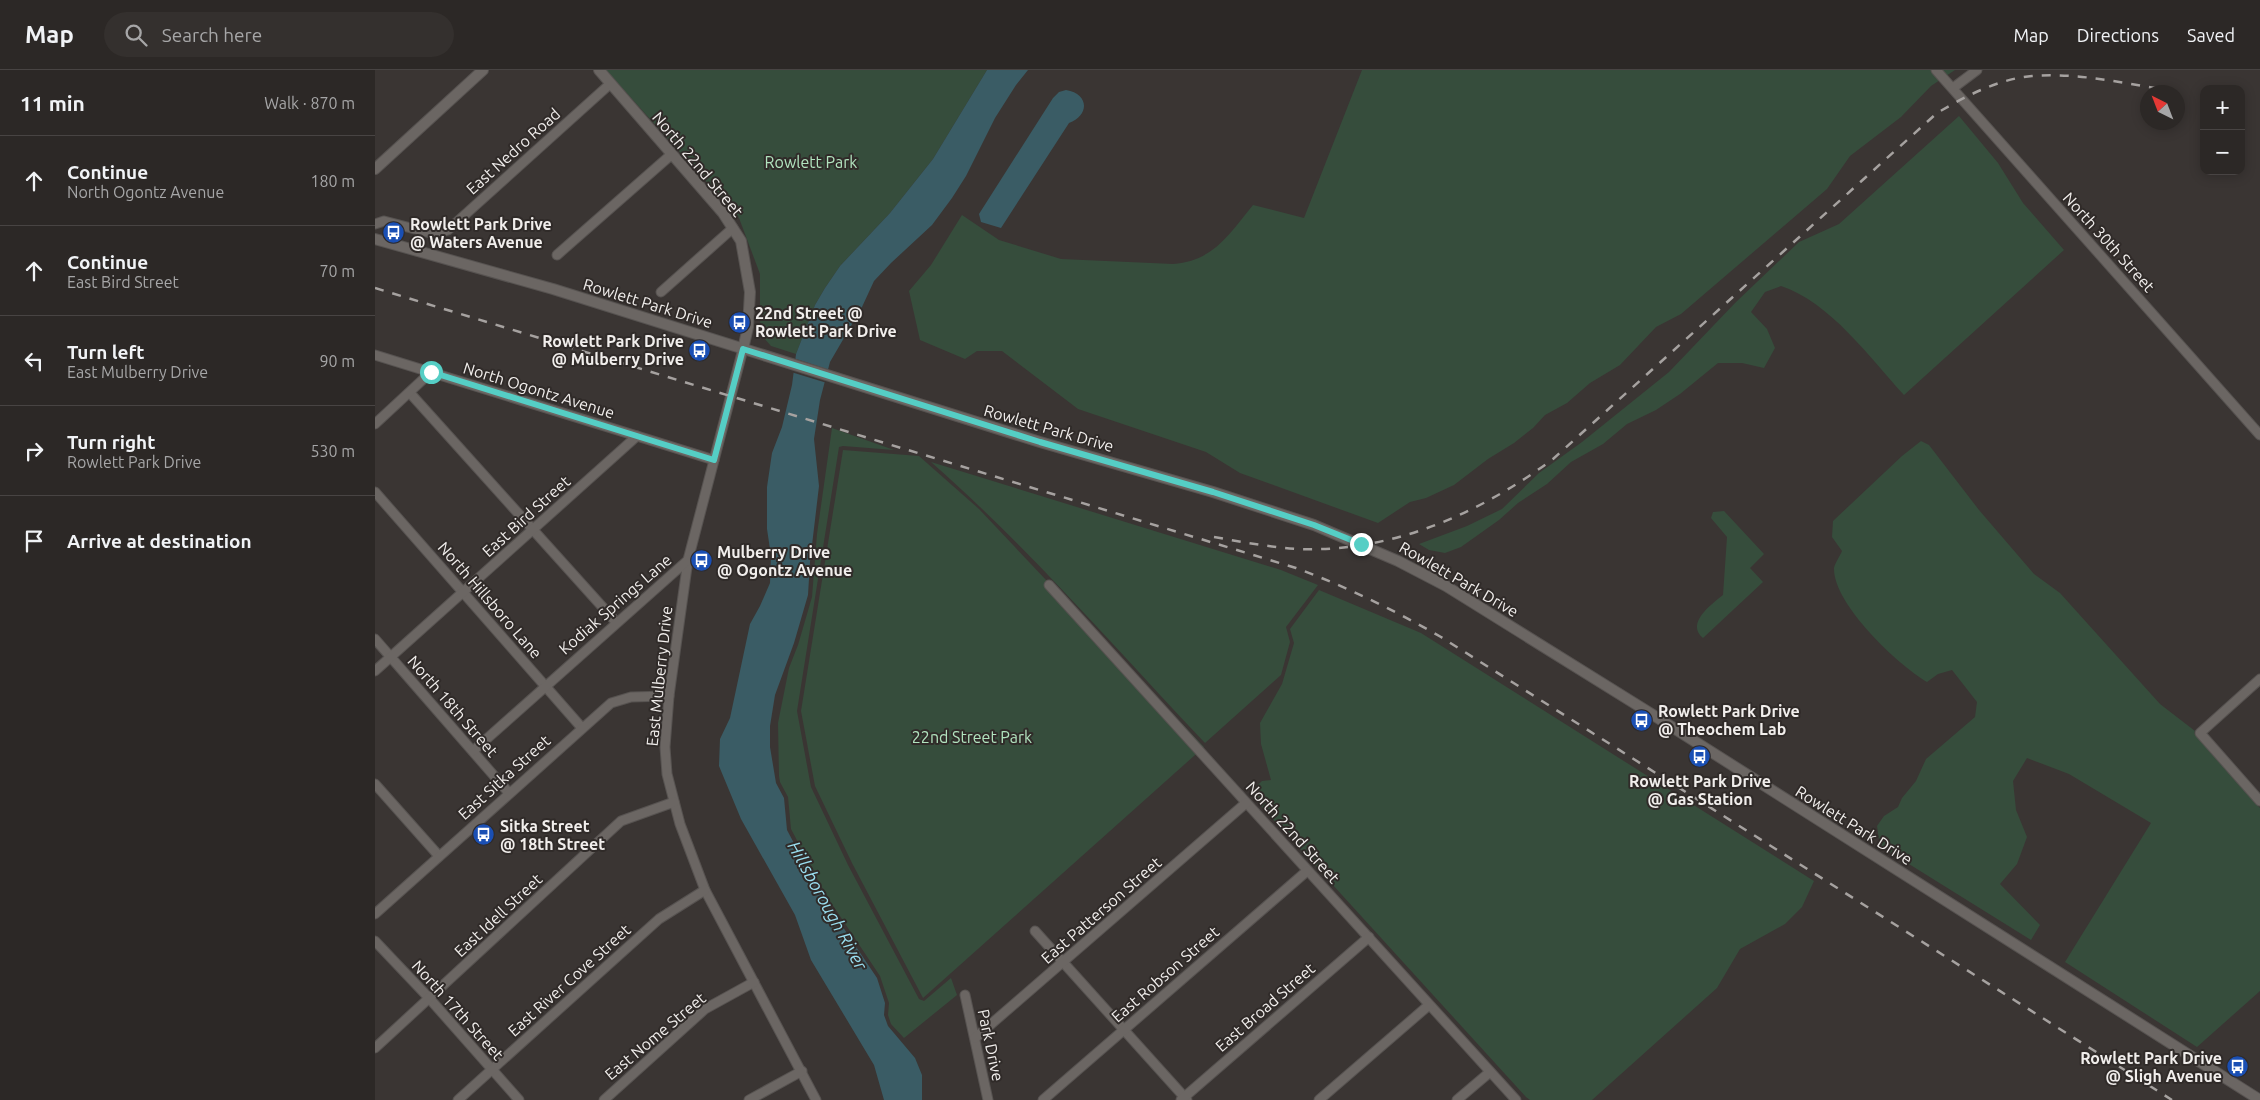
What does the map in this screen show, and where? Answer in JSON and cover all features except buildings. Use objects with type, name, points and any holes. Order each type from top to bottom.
[{"type":"street","points":[[375,169],[483,70]]},
{"type":"street","name":"North 22nd Street","points":[[599,70],[723,213],[741,241],[750,292],[748,327],[743,349]]},
{"type":"street","name":"North 30th Street","points":[[1936,70],[2260,435]]},
{"type":"street","points":[[1953,88],[1977,70]]},
{"type":"street","name":"East Nedro Road","points":[[375,224],[384,221],[434,234],[448,230],[610,84]]},
{"type":"street","points":[[557,256],[672,154]]},
{"type":"street","points":[[661,292],[733,228]]},
{"type":"street","name":"Rowlett Park Drive","points":[[375,239],[553,289],[836,379],[1273,511],[1354,541],[1398,561],[1446,586],[1651,713],[2257,1099]]},
{"type":"street","name":"East Mulberry Drive","points":[[743,349],[688,560],[669,696],[665,748],[667,774],[680,824],[705,890],[803,1071],[816,1100]]},
{"type":"street","name":"North Ogontz Avenue","points":[[375,355],[637,436]]},
{"type":"street","points":[[375,424],[431,372]]},
{"type":"street","points":[[410,393],[616,622]]},
{"type":"street","points":[[637,436],[714,460]]},
{"type":"street","name":"East Bird Street","points":[[375,671],[637,436]]},
{"type":"street","name":"North Hillsboro Lane","points":[[375,492],[582,728]]},
{"type":"street","name":"Kodiak Springs Lane","points":[[473,751],[688,560]]},
{"type":"street","name":"North 22nd Street","points":[[1049,585],[1516,1100]]},
{"type":"street","name":"North 18th Street","points":[[375,639],[509,793]]},
{"type":"street","points":[[2260,679],[2200,733],[2260,802]]},
{"type":"street","name":"East Sitka Street","points":[[375,914],[611,703],[631,697],[669,696]]},
{"type":"street","points":[[375,784],[439,856]]},
{"type":"street","name":"East Idell Street","points":[[375,1048],[621,821],[674,802]]},
{"type":"street","name":"East Patterson Street","points":[[975,1038],[1246,802]]},
{"type":"street","name":"East Robson Street","points":[[1043,1100],[1307,871]]},
{"type":"street","name":"East River Cove Street","points":[[458,1100],[659,919],[705,890]]},
{"type":"street","points":[[1035,932],[1184,1099]]},
{"type":"street","name":"East Broad Street","points":[[1184,1099],[1369,937]]},
{"type":"street","name":"North 17th Street","points":[[375,941],[429,998],[519,1100]]},
{"type":"street","name":"East Nome Street","points":[[604,1100],[705,1009],[754,982]]},
{"type":"street","name":"Park Drive","points":[[965,995],[988,1100]]},
{"type":"street","points":[[1319,1100],[1429,1005]]},
{"type":"street","points":[[749,1100],[803,1071]]},
{"type":"street","points":[[1457,1100],[1490,1072]]},
{"type":"green space","name":"Rowlett Park","points":[[606,70],[987,70],[933,159],[890,213],[840,266],[825,288],[815,305],[796,354],[771,346],[763,337],[760,321],[760,274],[739,218]]},
{"type":"green space","points":[[1362,70],[1955,70],[1931,86],[1901,117],[1850,156],[1827,189],[1681,314],[1656,327],[1620,365],[1590,383],[1567,403],[1545,415],[1533,428],[1514,443],[1488,459],[1454,485],[1426,498],[1410,502],[1378,523],[1240,473],[1206,452],[1078,409],[1002,351],[977,351],[965,359],[920,340],[909,291],[931,265],[962,215],[999,240],[1061,259],[1173,264],[1187,262],[1210,252],[1228,236],[1253,205],[1304,218]]},
{"type":"green space","points":[[1959,116],[1998,163],[2023,203],[2064,250],[1904,395],[1863,348],[1833,318],[1799,294],[1781,286],[1765,292],[1751,312],[1767,329],[1775,348],[1764,368],[1742,363],[1718,363],[1680,394],[1656,410],[1627,424],[1603,444],[1571,462],[1547,484],[1518,503],[1499,520],[1461,547],[1445,553],[1429,550],[1419,544],[1467,526],[1502,509],[1539,473],[1582,442],[1669,372],[1735,303],[1799,242],[1839,224]]},
{"type":"green space","points":[[832,428],[894,450],[839,447],[797,711],[811,787],[848,865],[919,999],[924,1001],[951,978],[957,995],[904,1038],[891,1024],[888,1015],[889,1003],[880,976],[826,895],[791,829],[788,797],[779,776],[778,723],[789,668],[812,597],[817,534]]},
{"type":"green space","points":[[1921,441],[1929,445],[1979,510],[2034,574],[2060,593],[2160,704],[2195,731],[2194,733],[2260,808],[2260,991],[2197,1047],[2065,962],[2151,823],[2069,774],[2027,758],[2013,781],[2016,810],[2027,837],[2017,864],[2000,884],[2040,925],[2031,940],[1880,846],[1877,826],[1884,816],[1898,807],[1902,798],[1916,781],[1926,759],[1975,717],[1977,702],[1952,670],[1938,674],[1927,682],[1900,662],[1869,632],[1855,615],[1844,599],[1837,583],[1834,568],[1842,551],[1832,537],[1833,521],[1902,456]]},
{"type":"green space","name":"22nd Street Park","points":[[843,450],[919,456],[979,509],[1204,747],[923,998],[852,863],[815,786],[801,711]]},
{"type":"green space","points":[[931,462],[1281,570],[1318,585],[1286,627],[1290,642],[1281,675],[1205,743],[1003,529]]},
{"type":"green space","points":[[1724,511],[1764,554],[1750,568],[1763,582],[1703,638],[1698,632],[1699,620],[1702,614],[1723,595],[1727,537],[1711,518],[1713,512]]},
{"type":"green space","points":[[1319,590],[1421,633],[1814,881],[1802,907],[1785,924],[1740,949],[1717,988],[1592,1100],[1530,1100],[1526,1097],[1249,793],[1262,781],[1271,780],[1261,744],[1260,723],[1282,684],[1294,643],[1290,629]]},
{"type":"water","name":"Hillsborough River","points":[[987,70],[1028,70],[995,118],[966,176],[952,198],[932,225],[874,281],[862,307],[830,362],[820,400],[814,439],[819,486],[808,595],[794,643],[775,695],[770,726],[770,747],[776,783],[784,798],[787,830],[822,896],[877,978],[885,1003],[884,1015],[888,1026],[915,1058],[922,1075],[922,1100],[884,1100],[874,1065],[811,960],[795,915],[741,819],[719,766],[720,739],[730,718],[750,624],[770,583],[771,556],[767,529],[767,487],[772,453],[782,427],[792,385],[796,354],[815,305],[840,266],[890,213],[933,159]]},
{"type":"water","points":[[1066,90],[1074,92],[1083,100],[1083,111],[1076,120],[1069,123],[1001,228],[981,222],[979,214],[1053,98],[1059,92]]},
{"type":"pier","points":[[793,358],[830,370],[827,383],[791,372]]},
{"type":"railway","points":[[1214,537],[1266,546],[1297,549],[1332,549],[1400,537],[1464,513],[1525,479],[1553,459],[1937,113],[1995,85],[2032,76],[2087,77],[2140,86]]},
{"type":"railway","points":[[375,288],[1296,568],[1352,591],[1441,637],[2172,1100]]},
{"type":"place","name":"Rowlett Park Drive @ Waters Avenue","points":[[394,233]]},
{"type":"place","name":"22nd Street @ Rowlett Park Drive","points":[[739,322]]},
{"type":"place","name":"Rowlett Park Drive @ Mulberry Drive","points":[[700,350]]},
{"type":"place","name":"Mulberry Drive @ Ogontz Avenue","points":[[701,561]]},
{"type":"place","name":"Rowlett Park Drive @ Theochem Lab","points":[[1642,720]]},
{"type":"place","name":"Rowlett Park Drive @ Gas Station","points":[[1700,757]]},
{"type":"place","name":"Sitka Street @ 18th Street","points":[[484,835]]},
{"type":"place","name":"Rowlett Park Drive @ Sligh Avenue","points":[[2238,1067]]},
{"type":"route","points":[[431,372],[714,460],[743,349],[1040,442],[1213,492],[1314,525],[1361,544]]}]
